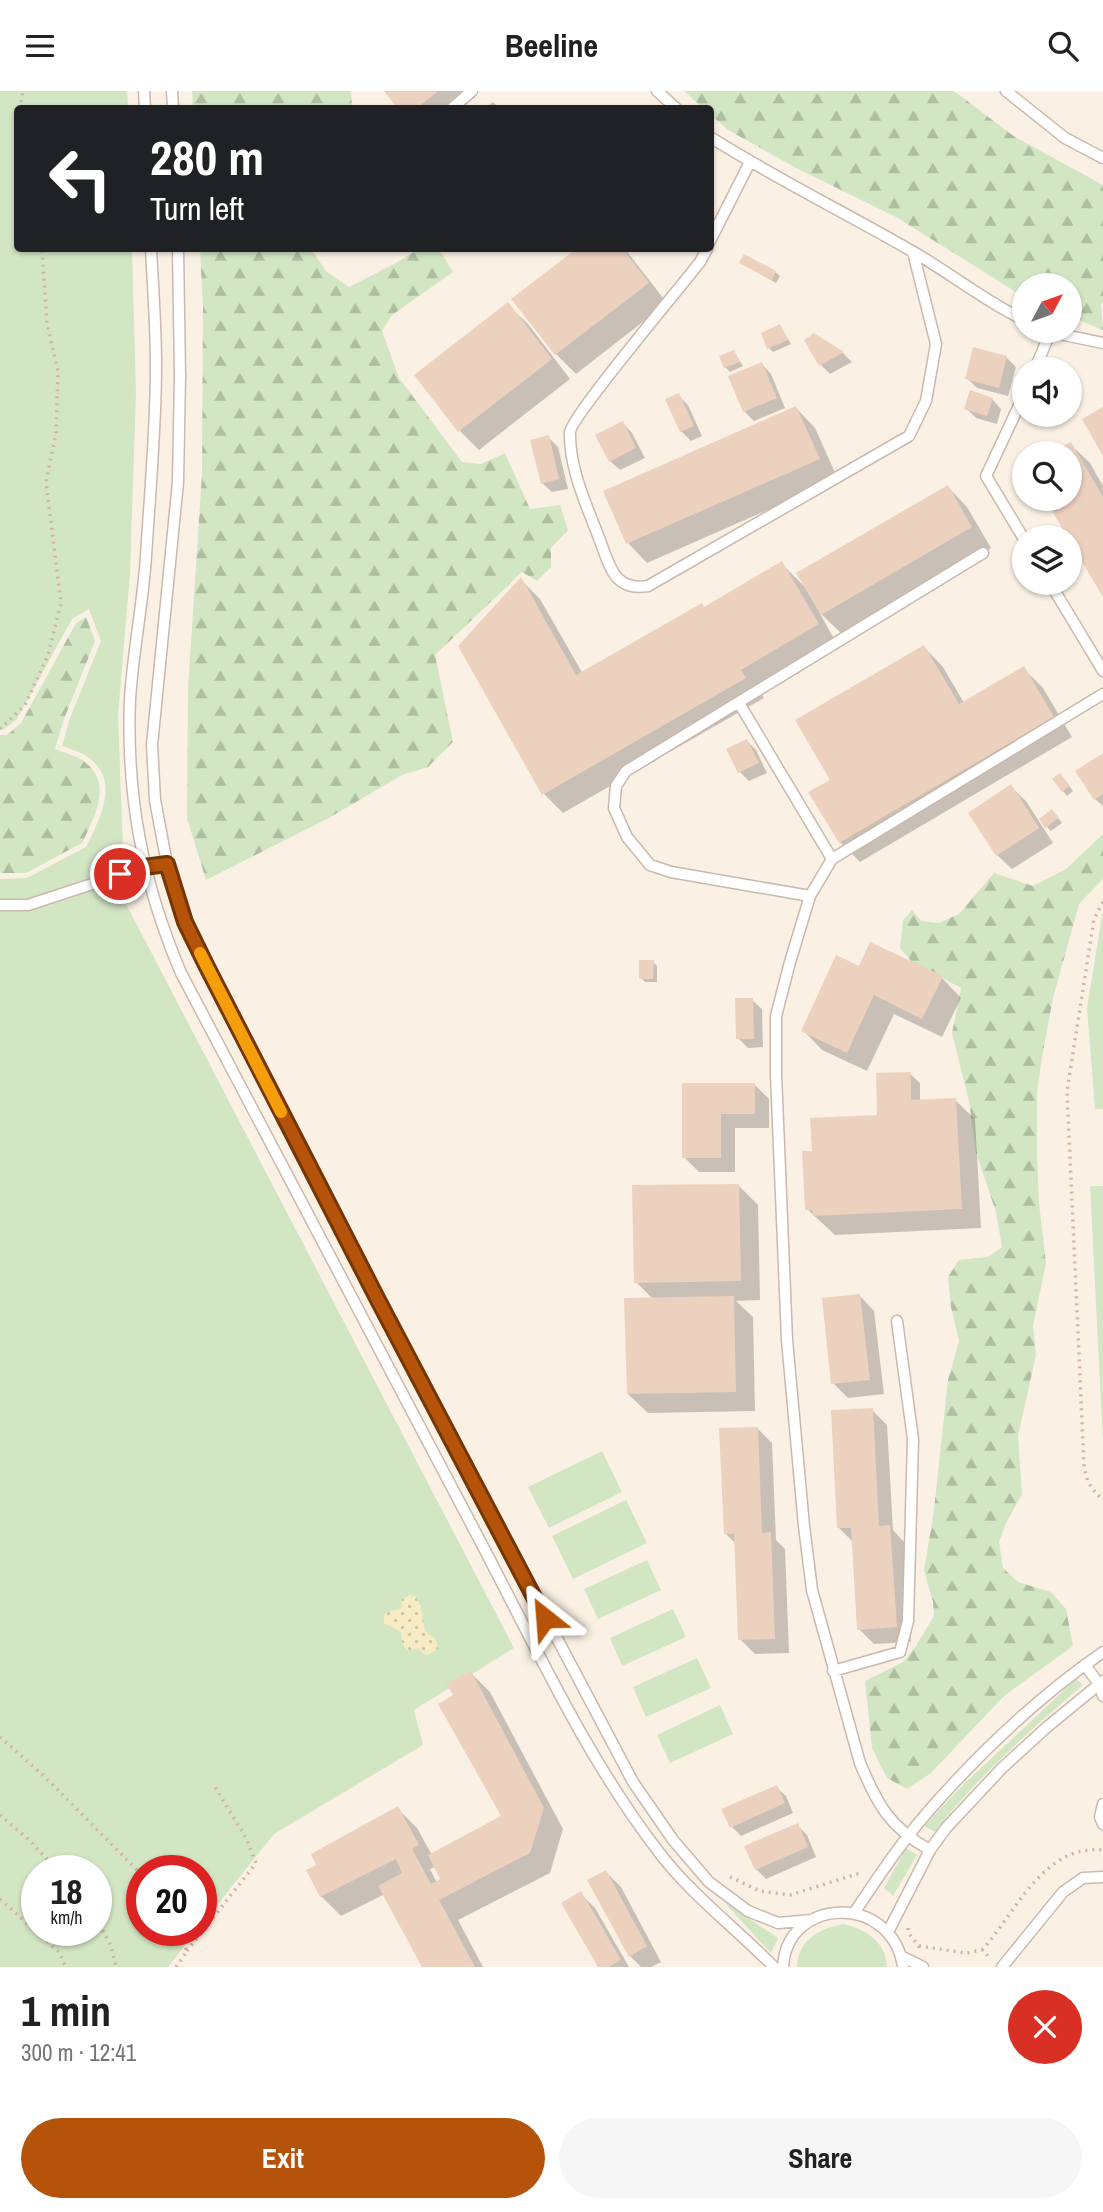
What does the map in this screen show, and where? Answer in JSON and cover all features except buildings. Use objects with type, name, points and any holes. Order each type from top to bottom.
[{"type":"lane","points":[[455,105],[472,91]]},
{"type":"lane","points":[[657,91],[673,105]]},
{"type":"lane","points":[[1006,91],[1065,138],[1103,157]]},
{"type":"lane","points":[[714,140],[913,252],[1012,314]]},
{"type":"lane","points":[[714,233],[750,162]]},
{"type":"lane","points":[[151,252],[156,379],[144,586],[130,709],[133,810],[144,867],[163,931],[181,973],[586,1741],[660,1854],[699,1896],[774,1967]]},
{"type":"lane","points":[[178,252],[178,482],[152,745],[155,800],[167,864],[185,922],[378,1300],[633,1782],[673,1840],[709,1882],[748,1911],[778,1923],[812,1920]]},
{"type":"lane","points":[[705,252],[587,403],[570,429],[573,468],[608,563],[618,580],[633,588],[648,586],[909,436],[926,401],[936,344],[913,252]]},
{"type":"lane","points":[[1082,339],[1103,343]]},
{"type":"lane","points":[[1012,421],[986,476],[1015,525]]},
{"type":"lane","points":[[810,896],[671,872],[650,865],[627,837],[614,808],[616,786],[626,771],[983,554]]},
{"type":"lane","points":[[1057,595],[1103,671]]},
{"type":"lane","points":[[930,1850],[908,1838],[893,1825],[869,1787],[812,1590],[787,1340],[776,1016],[810,896],[832,859],[1103,694]]},
{"type":"lane","points":[[739,703],[832,859]]},
{"type":"lane","points":[[0,905],[28,905],[144,867],[167,864]]},
{"type":"lane","points":[[834,1671],[900,1652],[908,1621],[913,1439],[897,1321]]},
{"type":"lane","points":[[854,1913],[925,1815],[983,1752],[1103,1652]]},
{"type":"lane","points":[[1085,1665],[1102,1684],[1103,1696]]},
{"type":"lane","points":[[888,1932],[930,1850],[946,1828],[1002,1768],[1102,1684]]},
{"type":"lane","points":[[1103,1804],[1100,1817],[1103,1824]]},
{"type":"lane","points":[[1002,1967],[1063,1892],[1083,1878],[1103,1877]]},
{"type":"lane","points":[[783,1967],[789,1944],[799,1930],[825,1914],[839,1912],[854,1913],[878,1923],[888,1932],[902,1961],[923,1967]]},
{"type":"path","points":[[0,729],[25,705],[48,656],[61,603],[46,482],[56,434],[58,371],[47,324],[42,252]]},
{"type":"path","points":[[1103,902],[1094,919],[1067,1091],[1084,1465],[1092,1488],[1103,1499]]},
{"type":"path","points":[[0,1737],[44,1776],[126,1859]]},
{"type":"path","points":[[176,1967],[256,1863],[246,1838],[215,1787]]},
{"type":"path","points":[[0,1815],[43,1855]]},
{"type":"path","points":[[919,1946],[966,1953],[982,1950],[1044,1871],[1063,1858],[1093,1849],[1103,1850]]},
{"type":"path","points":[[728,1876],[760,1891],[790,1895],[858,1874],[873,1886]]},
{"type":"path","points":[[0,1899],[59,1952],[65,1967]]},
{"type":"path","points":[[901,1907],[908,1912],[908,1931],[919,1946],[923,1967]]},
{"type":"path","points":[[111,1946],[116,1967]]},
{"type":"path","points":[[185,1946],[187,1951]]},
{"type":"path","points":[[982,1950],[990,1959]]},
{"type":"green space","points":[[0,91],[127,91],[128,105],[14,105],[14,252],[132,252],[136,393],[130,574],[118,715],[125,902],[514,1648],[414,1710],[423,1745],[274,1834],[217,1905],[217,1855],[126,1855],[126,1946],[184,1946],[168,1967],[0,1967],[0,879],[27,878],[86,847],[105,800],[104,777],[98,767],[85,755],[62,746],[69,721],[101,641],[89,609],[72,619],[17,719],[5,729],[0,729]]},
{"type":"green space","points":[[192,91],[351,91],[352,105],[193,105]]},
{"type":"green space","points":[[684,91],[954,91],[1015,137],[1103,185],[1103,330],[1082,321],[1082,273],[1012,273],[1012,289],[896,217],[796,168],[728,130],[714,118],[714,105],[700,105]]},
{"type":"green space","points":[[200,252],[313,252],[326,271],[349,287],[414,252],[441,252],[453,272],[392,315],[382,331],[399,378],[462,462],[481,464],[505,453],[530,509],[560,505],[568,530],[551,548],[551,567],[537,581],[522,572],[435,655],[453,742],[428,767],[402,775],[327,819],[206,880],[187,818],[188,689],[202,474],[203,309]]},
{"type":"green space","points":[[86,617],[95,641],[55,749],[79,758],[94,772],[100,791],[96,813],[82,843],[26,873],[0,873],[0,735],[7,735],[21,723],[76,623]]},
{"type":"green space","points":[[1103,834],[1103,879],[1079,904],[1053,998],[1042,1057],[1037,1093],[1037,1158],[1046,1263],[1033,1326],[1036,1355],[1018,1436],[1022,1494],[999,1542],[1003,1568],[1018,1582],[1051,1592],[1066,1609],[1073,1646],[1004,1696],[931,1773],[907,1789],[887,1778],[872,1748],[865,1681],[903,1662],[934,1616],[924,1571],[934,1510],[948,1380],[959,1341],[951,1307],[948,1277],[959,1260],[988,1257],[1002,1247],[996,1212],[976,1153],[969,1101],[952,1033],[961,988],[911,961],[900,948],[903,920],[912,910],[921,921],[939,923],[959,914],[994,873],[1033,886],[1066,869]]},
{"type":"green space","points":[[1103,910],[1103,1109],[1095,1109],[1087,1008]]},
{"type":"green space","points":[[1090,1186],[1103,1186],[1103,1443]]},
{"type":"green space","points":[[602,1451],[622,1492],[549,1528],[528,1487]]},
{"type":"green space","points":[[626,1500],[647,1543],[573,1579],[552,1536]]},
{"type":"green space","points":[[647,1560],[661,1590],[598,1619],[584,1589]]},
{"type":"green space","points":[[673,1609],[686,1637],[622,1666],[610,1638]]},
{"type":"green space","points":[[697,1658],[711,1688],[646,1717],[633,1687]]},
{"type":"green space","points":[[1076,1679],[1083,1685],[986,1773],[935,1832],[924,1826],[963,1785]]},
{"type":"green space","points":[[720,1705],[733,1734],[670,1763],[657,1735]]},
{"type":"green space","points":[[906,1848],[917,1855],[893,1896],[884,1888]]},
{"type":"green space","points":[[724,1902],[778,1938],[771,1953]]},
{"type":"green space","points":[[844,1924],[874,1938],[883,1951],[887,1967],[797,1967],[801,1949],[812,1937]]},
{"type":"sand","points":[[415,1596],[421,1607],[425,1631],[436,1639],[438,1649],[430,1654],[425,1655],[418,1649],[407,1650],[402,1643],[401,1632],[384,1623],[384,1615],[401,1609],[402,1599]]},
{"type":"slow traffic","points":[[200,953],[281,1112]]},
{"type":"route","points":[[120,874],[167,864],[185,922],[206,965],[545,1618]]}]
